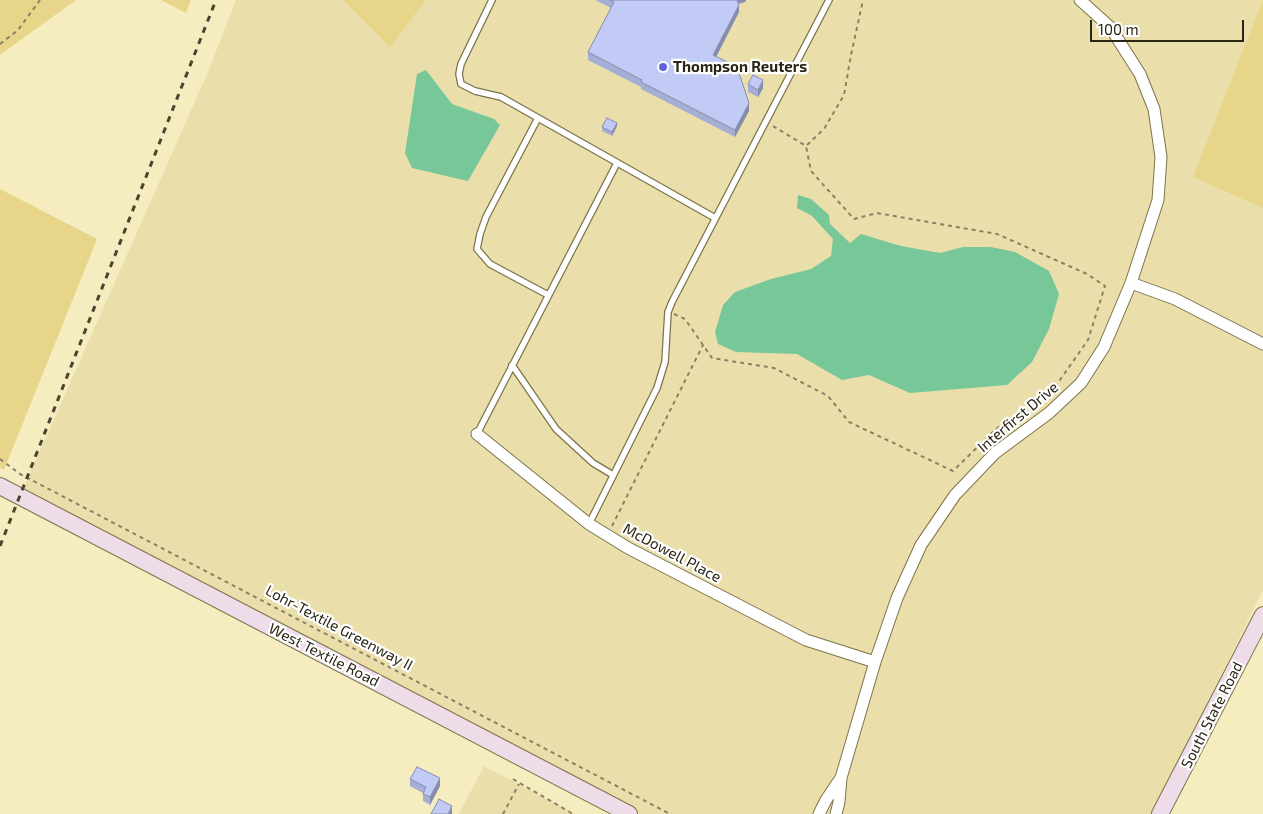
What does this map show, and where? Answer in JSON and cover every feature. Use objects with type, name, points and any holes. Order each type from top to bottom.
[{"type":"main road","name":"West Textile Road","points":[[0,486],[629,814]]},
{"type":"main road","name":"South State Road","points":[[1160,814],[1263,615]]},
{"type":"street","name":"Interfirst Drive","points":[[836,814],[841,778],[875,662],[897,598],[921,545],[955,495],[994,453],[1049,413],[1081,384],[1104,347],[1131,283],[1158,200],[1161,156],[1154,109],[1140,74],[1110,27],[1080,0]]},
{"type":"street","points":[[1131,283],[1175,299],[1263,344]]},
{"type":"street","name":"McDowell Place","points":[[477,434],[589,524],[628,548],[806,640],[875,662]]},
{"type":"street","name":"Interfirst Drive","points":[[819,814],[841,778]]},
{"type":"lane","points":[[492,0],[461,64],[459,74],[461,84],[501,97],[715,218]]},
{"type":"lane","points":[[589,524],[657,388],[665,362],[668,312],[672,302],[829,0]]},
{"type":"lane","points":[[538,118],[486,217],[477,249],[490,264],[548,295]]},
{"type":"lane","points":[[477,434],[618,163]]},
{"type":"lane","points":[[512,366],[556,429],[593,463],[613,476]]},
{"type":"path","points":[[0,44],[22,25],[40,0]]},
{"type":"path","points":[[806,146],[824,129],[844,95],[850,55],[863,0]]},
{"type":"path","points":[[668,312],[686,319],[712,358],[774,368],[828,396],[849,422],[953,471],[996,429],[1056,387],[1088,340],[1104,286],[1088,274],[997,234],[876,213],[854,219],[811,171],[806,146],[765,122]]},
{"type":"path","points":[[608,535],[703,344]]},
{"type":"path","name":"Lohr-Textile Greenway II","points":[[0,460],[20,474],[670,814]]},
{"type":"path","points":[[512,779],[573,814]]},
{"type":"path","points":[[503,814],[519,784]]},
{"type":"shaded area","points":[[0,0],[76,0],[0,55]]},
{"type":"shaded area","points":[[161,0],[191,0],[186,13]]},
{"type":"shaded area","points":[[236,0],[1263,0],[1263,590],[1153,814],[629,814],[20,496],[208,72]]},
{"type":"shaded area","points":[[343,0],[426,0],[390,47]]},
{"type":"shaded area","points":[[1263,0],[1263,208],[1193,177]]},
{"type":"shaded area","points":[[426,70],[452,104],[494,119],[500,125],[468,181],[412,168],[405,153],[417,74]]},
{"type":"shaded area","points":[[0,189],[97,239],[4,470],[0,468]]},
{"type":"shaded area","points":[[798,195],[811,199],[829,215],[830,224],[850,243],[861,234],[901,246],[940,253],[963,247],[991,247],[1015,252],[1049,271],[1059,294],[1049,329],[1032,362],[1007,385],[910,393],[869,375],[842,380],[797,354],[736,352],[718,344],[715,332],[723,305],[735,292],[771,279],[811,269],[831,256],[833,239],[812,216],[797,208]]},
{"type":"shaded area","points":[[484,766],[576,814],[459,814]]},
{"type":"building","name":"Thompson Reuters","points":[[610,0],[737,0],[739,5],[713,55],[737,67],[749,103],[735,130],[641,82],[642,80],[588,52],[614,2]]},
{"type":"building","points":[[753,75],[763,80],[758,90],[748,84]]},
{"type":"building","points":[[607,118],[617,123],[612,132],[602,127]]},
{"type":"building","points":[[417,767],[440,778],[430,797],[423,794],[426,787],[410,779]]},
{"type":"building","points":[[439,799],[452,806],[448,814],[431,814]]},
{"type":"railway","points":[[0,546],[216,0]]},
{"type":"place","name":"Thompson Reuters","points":[[663,67]]}]
